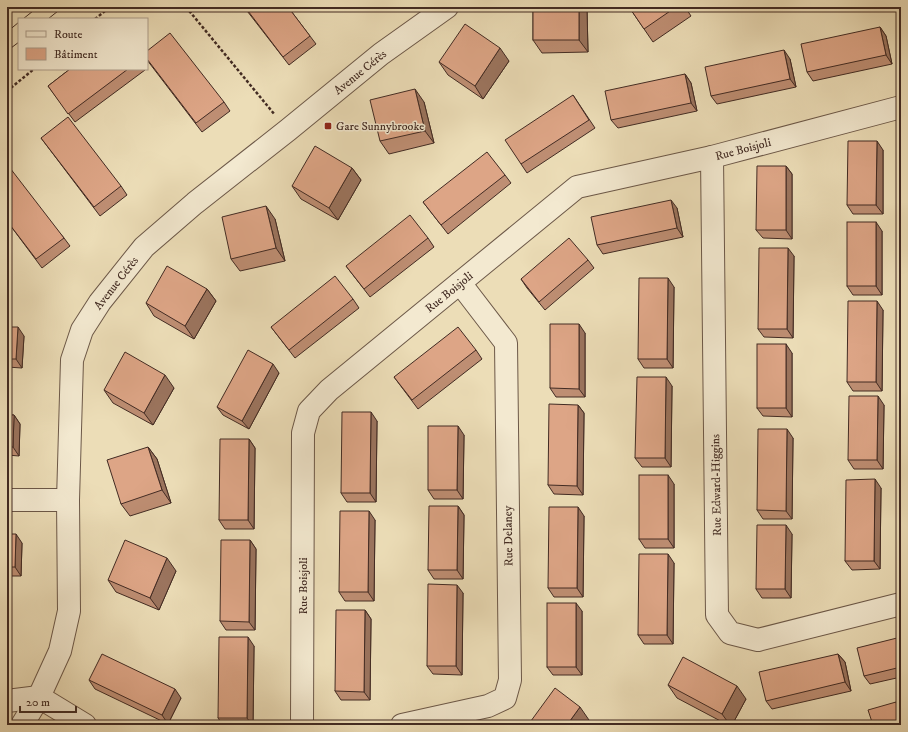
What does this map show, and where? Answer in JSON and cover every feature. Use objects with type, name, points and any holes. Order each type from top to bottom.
[{"type":"street","name":"Avenue Cérès","points":[[22,725],[39,697],[60,651],[68,611],[68,500],[72,360],[82,330],[100,302],[144,247],[195,202],[288,130],[381,54],[447,7]]},
{"type":"street","name":"Rue Boisjoli","points":[[302,725],[303,433],[309,411],[329,390],[577,187],[712,157],[901,107]]},
{"type":"street","name":"Rue Edward-Higgins","points":[[712,157],[717,615],[730,633],[758,640],[901,604]]},
{"type":"street","name":"Rue Delaney","points":[[402,725],[488,706],[506,698],[510,680],[506,343],[460,283]]},
{"type":"street","points":[[7,500],[68,500]]},
{"type":"street","points":[[7,701],[39,697],[85,725]]},
{"type":"path","points":[[96,18],[110,7]]},
{"type":"path","points":[[186,7],[288,130]]},
{"type":"path","points":[[7,91],[33,70]]},
{"type":"building","points":[[245,7],[288,7],[310,36],[283,57]]},
{"type":"building","points":[[533,7],[579,7],[579,40],[533,40]]},
{"type":"building","points":[[629,7],[676,7],[644,29]]},
{"type":"building","points":[[465,24],[500,48],[475,86],[439,62]]},
{"type":"building","points":[[880,27],[886,55],[807,72],[801,44]]},
{"type":"building","points":[[170,33],[224,102],[196,123],[148,60],[148,50]]},
{"type":"building","points":[[784,50],[790,79],[711,96],[705,67]]},
{"type":"building","points":[[69,70],[127,70],[68,114],[48,86]]},
{"type":"building","points":[[685,74],[691,103],[611,120],[605,91]]},
{"type":"building","points":[[415,89],[425,131],[380,141],[370,100]]},
{"type":"building","points":[[573,95],[589,120],[521,164],[505,140]]},
{"type":"building","points":[[68,117],[121,186],[94,207],[41,138]]},
{"type":"building","points":[[848,141],[877,141],[876,205],[847,205]]},
{"type":"building","points":[[315,146],[352,168],[329,208],[292,186]]},
{"type":"building","points":[[487,152],[505,175],[441,225],[423,202]]},
{"type":"building","points":[[757,166],[786,166],[786,230],[756,230]]},
{"type":"building","points":[[10,168],[64,238],[36,259],[7,221],[7,171]]},
{"type":"building","points":[[671,200],[677,228],[597,245],[591,217]]},
{"type":"building","points":[[266,206],[276,248],[231,259],[222,217]]},
{"type":"building","points":[[410,215],[428,238],[364,289],[346,266]]},
{"type":"building","points":[[847,222],[876,222],[876,286],[847,286]]},
{"type":"building","points":[[569,238],[588,260],[539,302],[521,279]]},
{"type":"building","points":[[759,248],[788,248],[787,329],[758,329]]},
{"type":"building","points":[[167,266],[207,289],[185,326],[146,303]]},
{"type":"building","points":[[335,276],[353,299],[289,350],[271,327]]},
{"type":"building","points":[[639,278],[668,278],[667,359],[638,359]]},
{"type":"building","points":[[848,301],[877,301],[876,382],[847,382]]},
{"type":"building","points":[[550,324],[579,324],[579,389],[550,388]]},
{"type":"building","points":[[7,327],[18,327],[16,359],[7,359]]},
{"type":"building","points":[[458,327],[476,350],[412,400],[394,377]]},
{"type":"building","points":[[757,344],[786,344],[786,408],[757,408]]},
{"type":"building","points":[[248,350],[273,364],[242,421],[217,407]]},
{"type":"building","points":[[125,352],[165,375],[144,413],[104,390]]},
{"type":"building","points":[[637,377],[666,377],[665,458],[635,458]]},
{"type":"building","points":[[849,396],[878,396],[877,460],[848,460]]},
{"type":"building","points":[[549,404],[578,405],[577,486],[548,485]]},
{"type":"building","points":[[342,412],[371,412],[370,493],[341,493]]},
{"type":"building","points":[[7,415],[14,415],[13,447],[7,447]]},
{"type":"building","points":[[428,426],[458,426],[457,490],[428,490]]},
{"type":"building","points":[[758,429],[787,429],[786,511],[757,510]]},
{"type":"building","points":[[220,439],[249,439],[248,520],[219,520]]},
{"type":"building","points":[[148,447],[162,490],[121,504],[107,460]]},
{"type":"building","points":[[639,475],[668,475],[668,539],[639,539]]},
{"type":"building","points":[[875,479],[874,561],[845,561],[846,480]]},
{"type":"building","points":[[429,506],[458,506],[457,570],[428,570]]},
{"type":"building","points":[[549,507],[578,507],[577,588],[548,588]]},
{"type":"building","points":[[340,511],[369,511],[368,592],[339,592]]},
{"type":"building","points":[[757,525],[786,525],[785,589],[756,589]]},
{"type":"building","points":[[7,534],[16,534],[15,567],[7,567]]},
{"type":"building","points":[[125,540],[167,558],[150,598],[108,580]]},
{"type":"building","points":[[221,540],[250,540],[249,622],[220,621]]},
{"type":"building","points":[[639,554],[668,554],[667,635],[638,635]]},
{"type":"building","points":[[428,584],[457,585],[456,666],[427,666]]},
{"type":"building","points":[[547,603],[576,603],[576,667],[547,667]]},
{"type":"building","points":[[336,610],[365,610],[364,692],[335,691]]},
{"type":"building","points":[[219,637],[248,637],[247,718],[218,718]]},
{"type":"building","points":[[901,637],[901,667],[864,676],[857,648]]},
{"type":"building","points":[[102,654],[175,689],[162,715],[89,680]]},
{"type":"building","points":[[838,654],[845,682],[766,701],[759,672]]},
{"type":"building","points":[[683,657],[737,686],[722,714],[668,685]]},
{"type":"building","points":[[555,688],[580,707],[567,725],[528,725]]},
{"type":"building","points":[[896,702],[901,719],[901,725],[873,725],[868,710]]},
{"type":"tram line","points":[[24,18],[38,7]]},
{"type":"tram line","points":[[49,18],[63,7]]},
{"type":"tram line","points":[[7,32],[18,23]]},
{"type":"tram line","points":[[7,51],[18,43]]},
{"type":"place","name":"Gare Sunnybrooke","points":[[328,126]]}]
